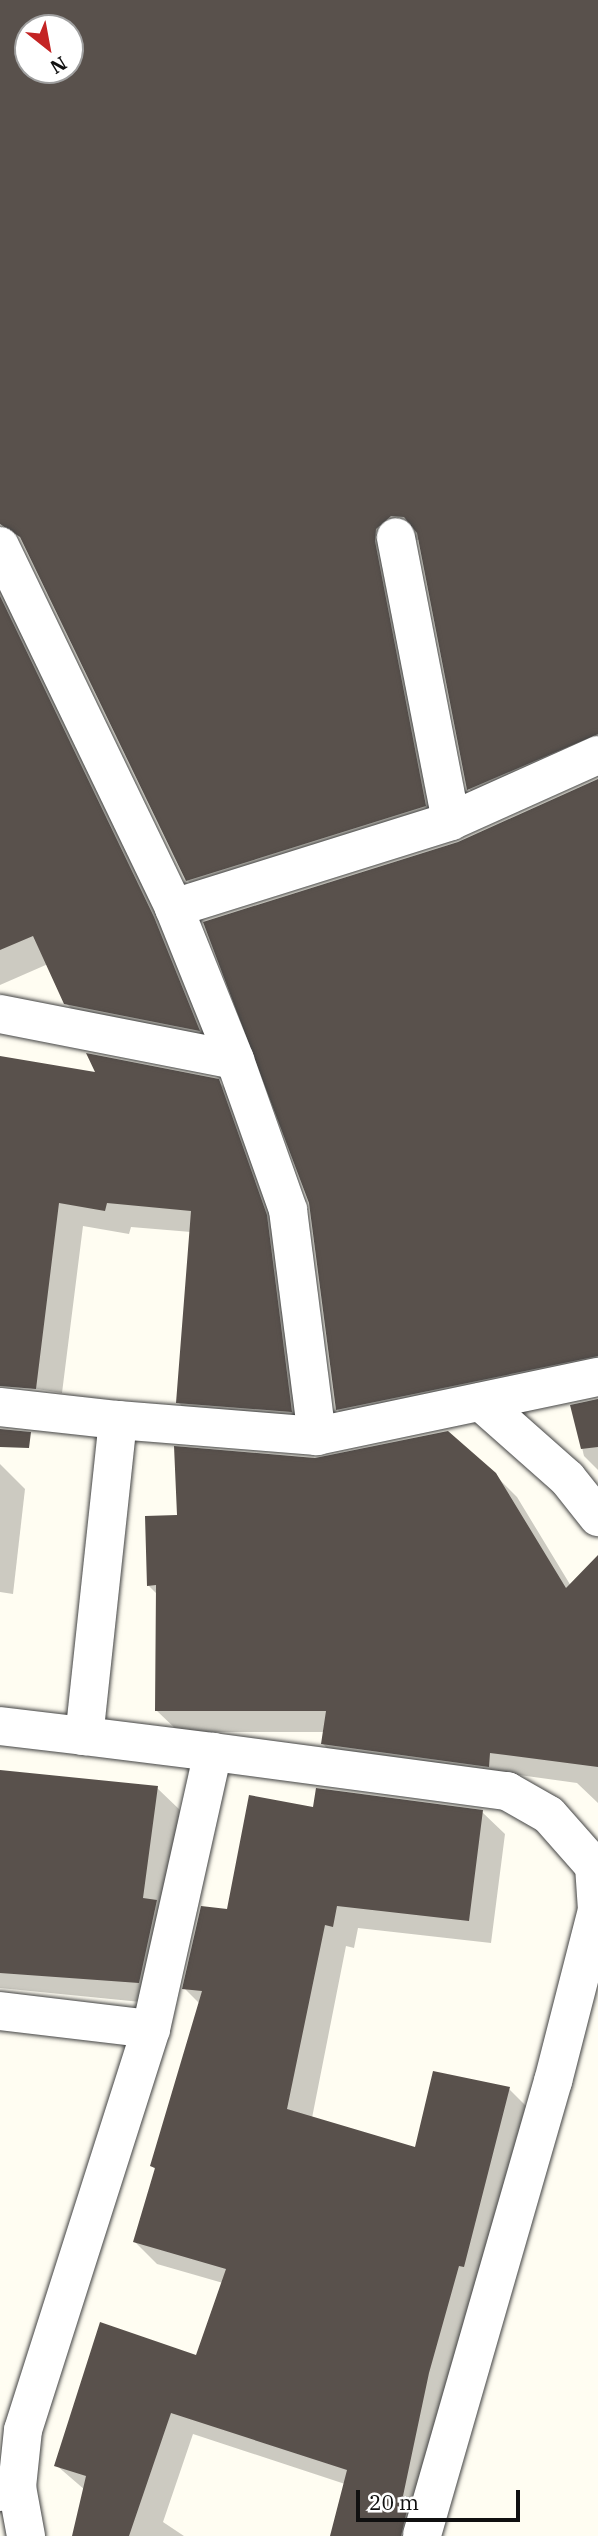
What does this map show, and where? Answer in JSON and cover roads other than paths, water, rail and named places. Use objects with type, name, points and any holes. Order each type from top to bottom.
[{"type":"street","points":[[396,537],[451,821]]},
{"type":"street","points":[[0,546],[174,908],[235,1060],[288,1210],[317,1436]]},
{"type":"street","points":[[174,908],[451,821],[598,755]]},
{"type":"street","points":[[0,1014],[235,1060]]},
{"type":"street","points":[[0,1407],[118,1420],[317,1436],[598,1377]]},
{"type":"street","points":[[481,1402],[567,1478],[598,1517]]},
{"type":"street","points":[[83,1736],[118,1420]]},
{"type":"street","points":[[0,1726],[508,1791],[549,1815],[594,1866],[597,1910],[553,2081],[422,2536]]},
{"type":"street","points":[[26,2536],[8,2489],[23,2430],[150,2029],[213,1752]]},
{"type":"street","points":[[0,2011],[150,2029]]}]
